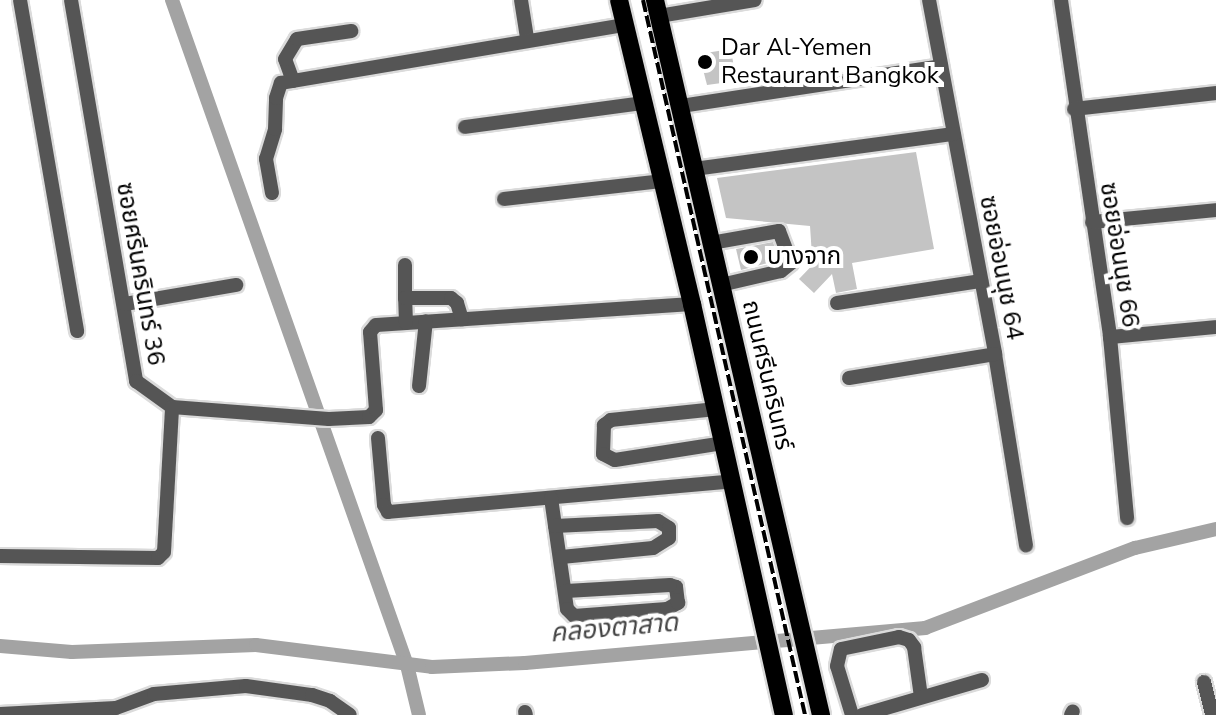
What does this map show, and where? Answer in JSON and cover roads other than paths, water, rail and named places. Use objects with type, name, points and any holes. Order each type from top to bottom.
[{"type":"main road","points":[[619,0],[692,304],[784,715]]},
{"type":"main road","name":"ถนนศรีนครินทร์","points":[[657,8],[821,715]]},
{"type":"street","points":[[20,0],[77,331]]},
{"type":"street","name":"ซอยศรีนครินทร์ 36","points":[[71,0],[136,381],[172,407]]},
{"type":"street","points":[[521,0],[527,39]]},
{"type":"street","points":[[657,8],[755,0]]},
{"type":"street","name":"ซอยอ่อนนุช 64","points":[[929,0],[995,354],[1026,546]]},
{"type":"street","name":"ซอยอ่อนนุช 66","points":[[1061,0],[1074,109],[1110,337],[1127,518]]},
{"type":"street","points":[[272,193],[266,159],[275,129],[277,88],[281,83],[527,39],[625,25]]},
{"type":"street","points":[[293,81],[285,59],[297,39],[351,31]]},
{"type":"street","points":[[681,106],[941,66]]},
{"type":"street","points":[[1074,109],[1216,93]]},
{"type":"street","points":[[465,127],[642,103]]},
{"type":"street","points":[[694,169],[954,134]]},
{"type":"street","points":[[504,199],[663,181]]},
{"type":"street","points":[[1092,222],[1216,210]]},
{"type":"street","points":[[711,243],[779,231],[791,263],[781,271],[721,285]]},
{"type":"street","points":[[405,265],[406,323]]},
{"type":"street","points":[[837,303],[981,281]]},
{"type":"street","points":[[125,304],[236,285]]},
{"type":"street","points":[[405,298],[451,298],[462,319]]},
{"type":"street","points":[[0,556],[158,558],[164,552],[172,407],[329,419],[374,415],[376,404],[370,332],[376,325],[692,304]]},
{"type":"street","points":[[419,386],[426,321]]},
{"type":"street","points":[[1110,337],[1216,327]]},
{"type":"street","points":[[849,378],[995,354]]},
{"type":"street","points":[[716,409],[611,420],[604,425],[603,454],[615,460],[723,443]]},
{"type":"street","points":[[378,438],[388,512],[732,481]]},
{"type":"street","points":[[551,498],[567,609],[574,616],[667,609],[678,603],[676,587],[670,585],[566,591]]},
{"type":"street","points":[[555,526],[658,521],[669,528],[669,538],[653,548],[561,557]]},
{"type":"street","points":[[852,715],[837,666],[841,649],[899,637],[909,640],[914,647],[921,697]]},
{"type":"street","points":[[862,715],[982,680]]},
{"type":"street","points":[[1204,682],[1212,715]]},
{"type":"street","points":[[0,714],[134,708],[154,694],[246,686],[312,695],[330,701],[350,715]]},
{"type":"waterway","points":[[172,0],[407,665],[419,715]]},
{"type":"waterway","name":"คลองตาสาด","points":[[0,646],[72,652],[256,645],[432,667],[525,663],[925,628],[1135,548],[1216,529]]},
{"type":"railway","points":[[643,0],[805,715]]},
{"type":"place","name":"Dar Al-Yemen Restaurant Bangkok","points":[[705,62]]},
{"type":"place","name":"บางจาก","points":[[751,257]]}]
